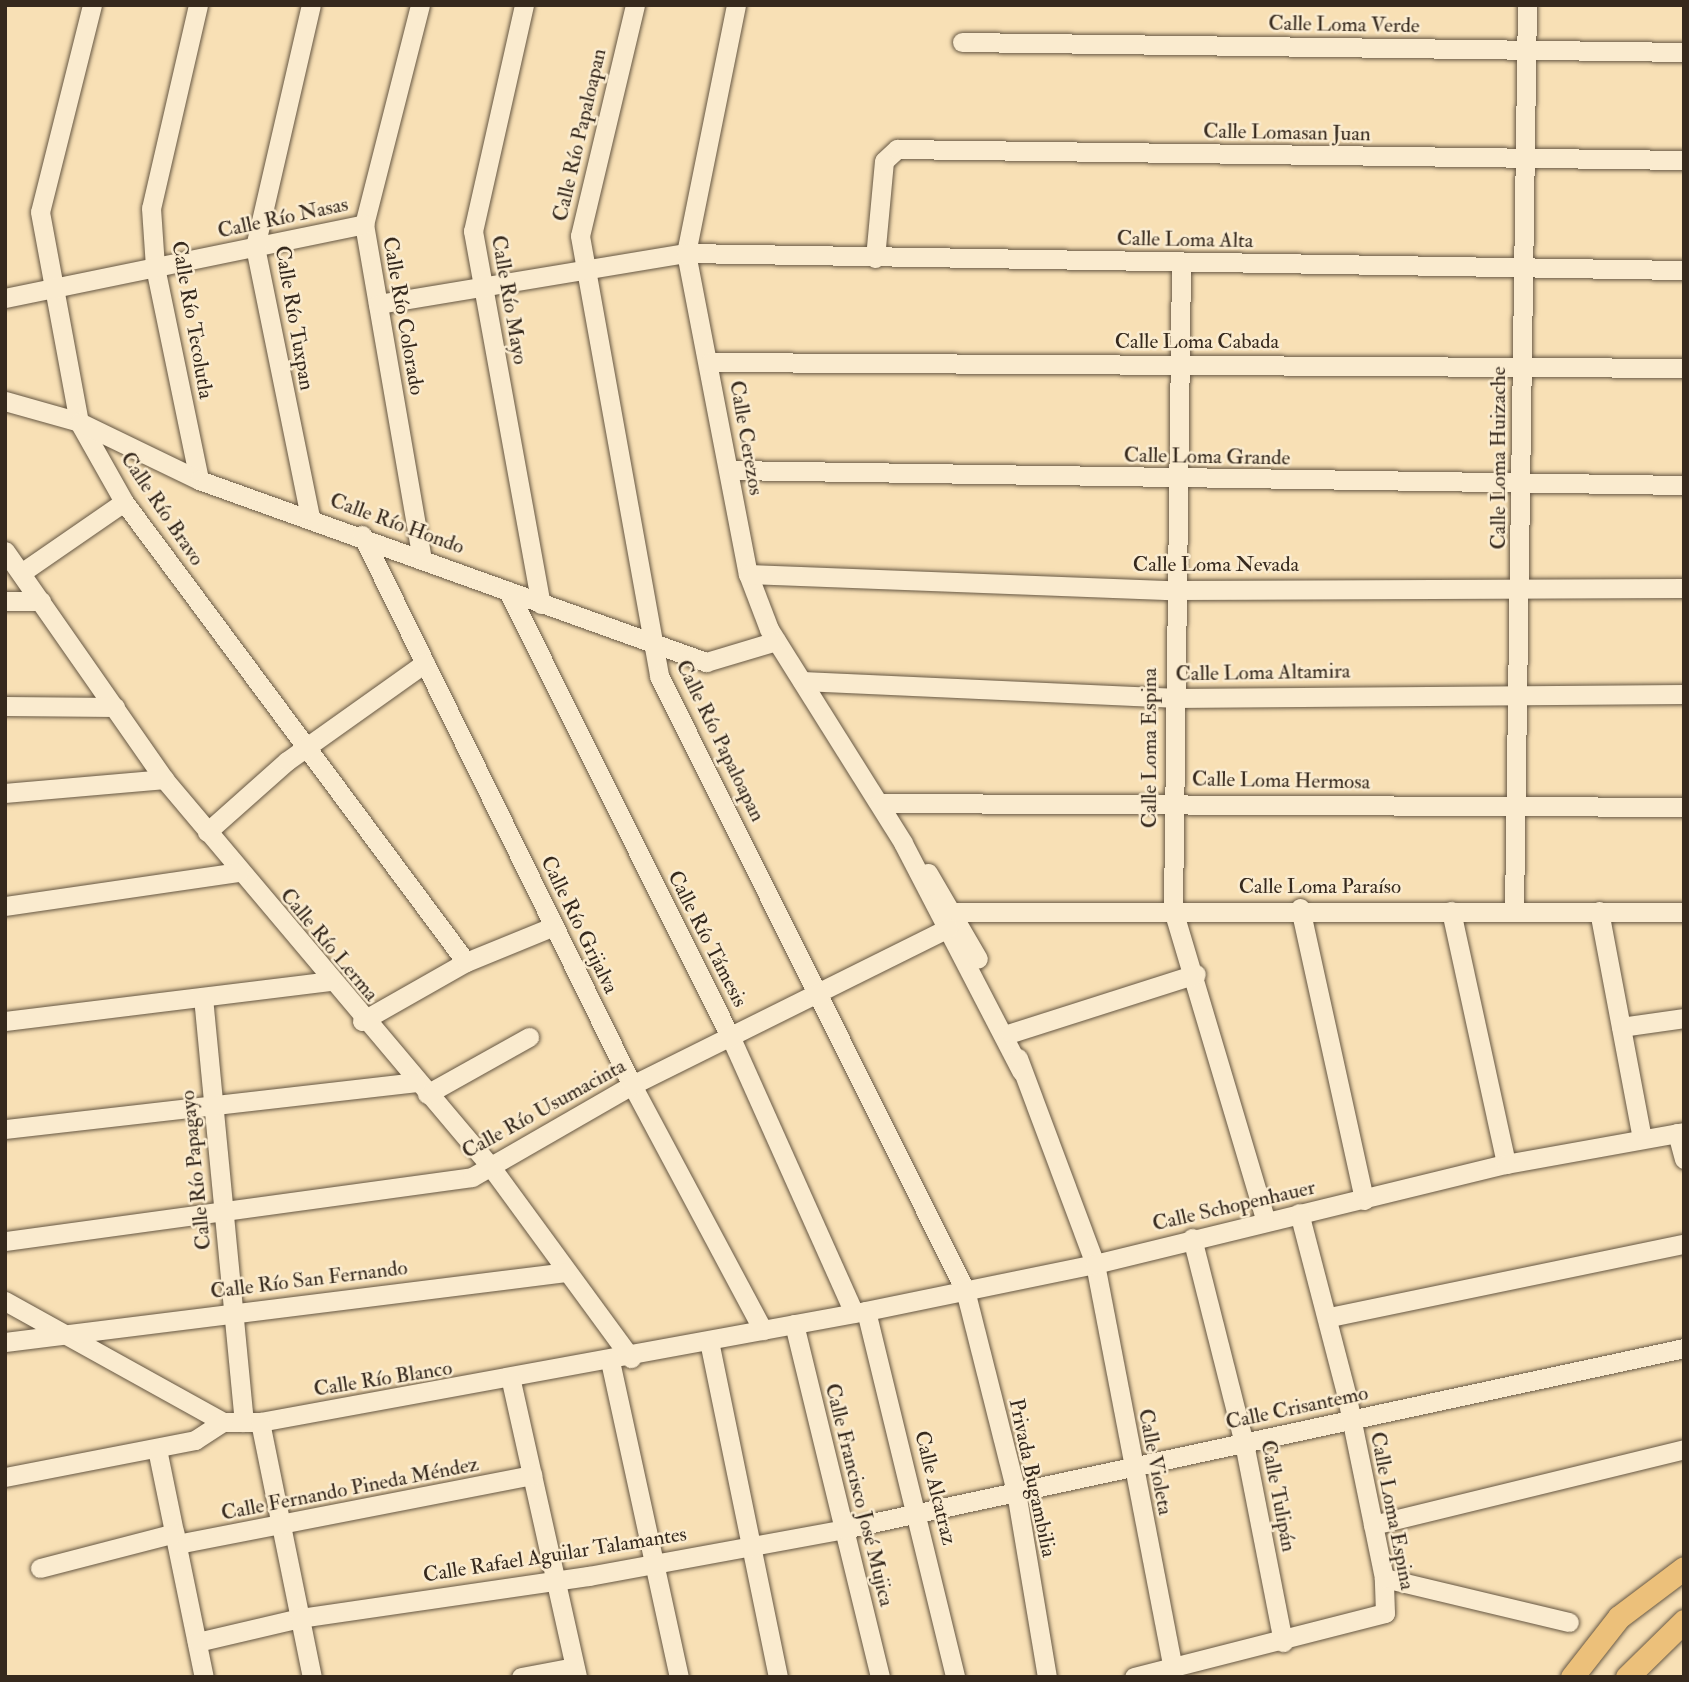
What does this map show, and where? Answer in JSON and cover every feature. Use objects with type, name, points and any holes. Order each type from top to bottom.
[{"type":"main road","points":[[1572,1677],[1619,1617],[1684,1568]]},
{"type":"main road","points":[[1627,1677],[1684,1621]]},
{"type":"street","name":"Calle Río Bravo","points":[[92,5],[40,212],[52,289],[79,422],[124,502],[467,962]]},
{"type":"street","name":"Calle Río Tecolutla","points":[[198,5],[155,183],[155,267],[199,480]]},
{"type":"street","name":"Calle Río Tuxpan","points":[[310,517],[255,247],[311,5]]},
{"type":"street","name":"Calle Río Colorado","points":[[420,5],[364,224],[421,555]]},
{"type":"street","name":"Calle Río Mayo","points":[[524,5],[473,230],[541,604]]},
{"type":"street","name":"Calle Río Papaloapan","points":[[635,5],[582,209],[584,274],[659,676],[820,993],[965,1290]]},
{"type":"street","name":"Calle Cerezos","points":[[736,5],[686,253],[710,362],[748,574],[776,641],[952,920],[1011,1033],[1021,1071]]},
{"type":"street","name":"Calle Loma Huizache","points":[[1514,910],[1514,805],[1524,484],[1521,367],[1527,5]]},
{"type":"street","name":"Calle Loma Verde","points":[[962,42],[1684,52]]},
{"type":"street","name":"Calle Lomasan Juan","points":[[875,258],[890,151],[1684,160]]},
{"type":"street","name":"Calle Río Nasas","points":[[5,298],[364,224]]},
{"type":"street","name":"Calle Loma Alta","points":[[378,304],[483,284],[584,274],[686,253],[1523,270],[1684,270]]},
{"type":"street","name":"Calle Loma Espina","points":[[1181,262],[1172,590],[1172,910],[1196,974],[1265,1219]]},
{"type":"street","name":"Calle Loma Cabada","points":[[710,362],[1684,369]]},
{"type":"street","name":"Calle Río Hondo","points":[[5,401],[79,422],[199,480],[421,555],[653,646],[706,662],[776,641]]},
{"type":"street","name":"Calle Loma Grande","points":[[729,470],[1175,480],[1684,485]]},
{"type":"street","points":[[21,573],[124,502]]},
{"type":"street","name":"Calle Río Grijalva","points":[[362,535],[632,1085],[763,1330]]},
{"type":"street","name":"Calle Río Lerma","points":[[5,551],[164,779],[362,1021],[491,1167],[631,1358]]},
{"type":"street","name":"Calle Loma Nevada","points":[[748,574],[1172,590],[1522,585],[1684,588]]},
{"type":"street","name":"Calle Río Támesis","points":[[508,591],[731,1038],[860,1312]]},
{"type":"street","points":[[5,601],[41,601]]},
{"type":"street","points":[[207,832],[306,747],[425,663]]},
{"type":"street","name":"Calle Loma Altamira","points":[[802,681],[1173,698],[1518,692],[1684,694]]},
{"type":"street","points":[[5,706],[115,707]]},
{"type":"street","points":[[5,793],[164,779]]},
{"type":"street","name":"Calle Loma Hermosa","points":[[878,803],[1172,802],[1684,807]]},
{"type":"street","points":[[5,906],[239,872]]},
{"type":"street","points":[[1300,908],[1364,1200]]},
{"type":"street","name":"Calle Loma Paraíso","points":[[952,920],[1172,910],[1300,908],[1684,912]]},
{"type":"street","points":[[1451,911],[1506,1164]]},
{"type":"street","points":[[1599,911],[1642,1139]]},
{"type":"street","name":"Calle Cerezos","points":[[952,920],[1021,1071],[1095,1264]]},
{"type":"street","name":"Calle Río Usumacinta","points":[[5,1241],[457,1181],[491,1167],[632,1085],[820,993],[952,920]]},
{"type":"street","points":[[362,1021],[467,962],[554,926]]},
{"type":"street","points":[[1011,1033],[1196,974]]},
{"type":"street","points":[[5,1021],[330,981]]},
{"type":"street","name":"Calle Río Papagayo","points":[[203,997],[233,1312],[252,1422],[282,1529],[312,1677]]},
{"type":"street","points":[[1621,1027],[1684,1018]]},
{"type":"street","points":[[5,1129],[213,1105],[421,1088],[529,1037]]},
{"type":"street","points":[[1680,1133],[1684,1159]]},
{"type":"street","name":"Calle Schopenhauer","points":[[794,1324],[1095,1264],[1265,1219],[1364,1200],[1506,1164],[1680,1133]]},
{"type":"street","name":"Calle Loma Espina","points":[[1283,1642],[1385,1613],[1384,1578],[1330,1317],[1299,1213]]},
{"type":"street","name":"Calle Tulipán","points":[[1192,1238],[1244,1443],[1283,1642]]},
{"type":"street","points":[[1330,1317],[1684,1244]]},
{"type":"street","name":"Calle Violeta","points":[[1095,1264],[1132,1467],[1173,1668]]},
{"type":"street","name":"Calle Río San Fernando","points":[[5,1342],[566,1272]]},
{"type":"street","name":"Privada Bugambilia","points":[[965,1290],[1016,1492],[1047,1677]]},
{"type":"street","name":"Calle Río Blanco","points":[[5,1301],[59,1336],[223,1422],[252,1422],[510,1381],[794,1324]]},
{"type":"street","name":"Calle Alcatraz","points":[[860,1312],[919,1513],[955,1677]]},
{"type":"street","name":"Calle Francisco José Mujica","points":[[794,1324],[880,1677]]},
{"type":"street","points":[[709,1341],[778,1677]]},
{"type":"street","name":"Calle Crisantemo","points":[[919,1513],[1684,1348]]},
{"type":"street","points":[[610,1361],[679,1677]]},
{"type":"street","points":[[510,1381],[575,1672],[521,1677]]},
{"type":"street","points":[[5,1477],[195,1440],[223,1422]]},
{"type":"street","points":[[157,1449],[204,1677]]},
{"type":"street","points":[[1373,1525],[1684,1449]]},
{"type":"street","name":"Calle Fernando Pineda Méndez","points":[[40,1568],[176,1539],[282,1529],[532,1475]]},
{"type":"street","name":"Calle Rafael Aguilar Talamantes","points":[[197,1642],[300,1618],[654,1564],[919,1513]]},
{"type":"street","points":[[1384,1578],[1569,1622]]},
{"type":"street","points":[[1134,1677],[1283,1642]]}]
